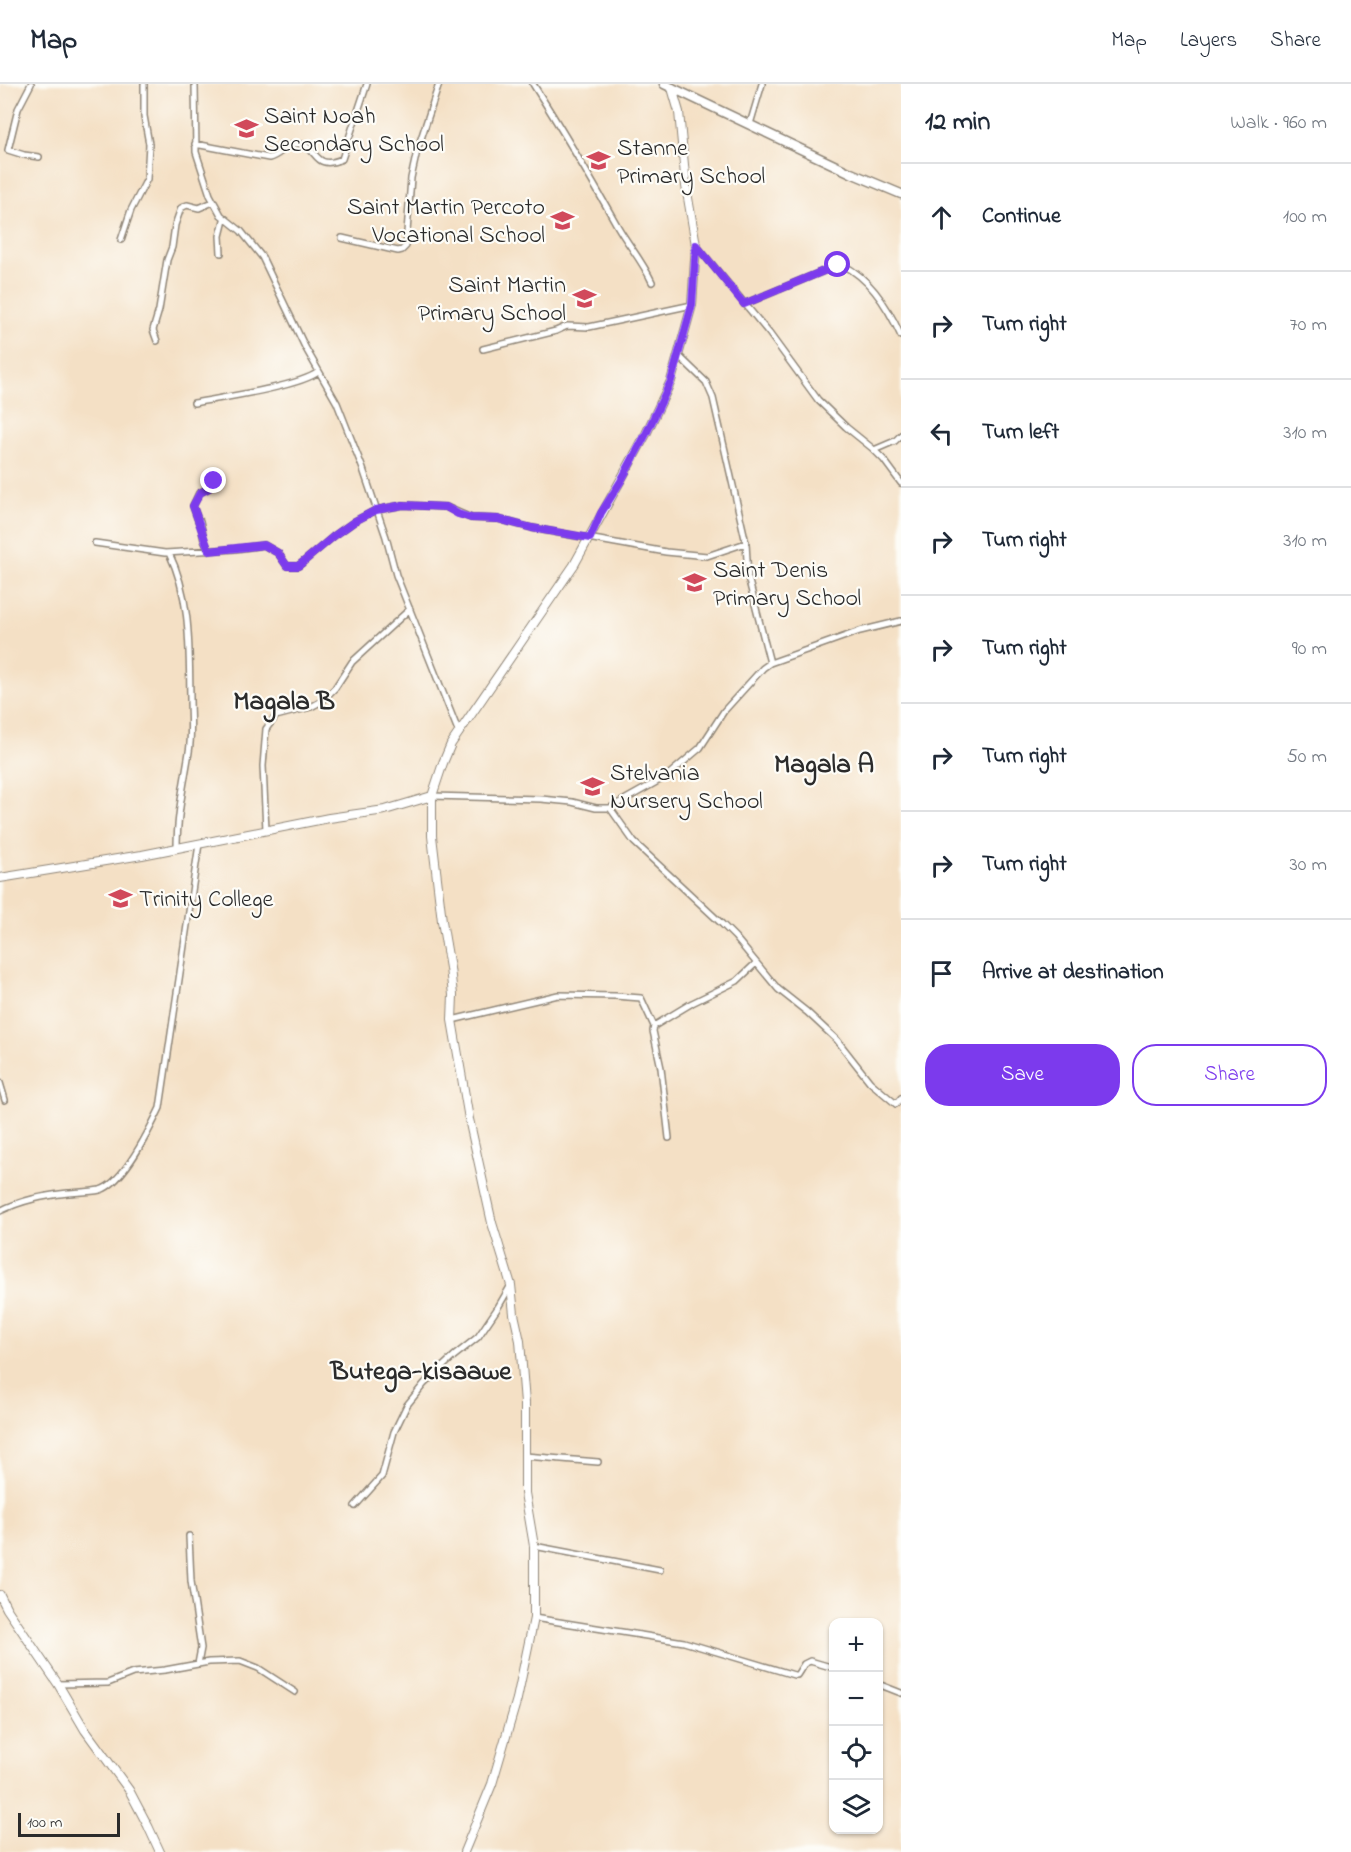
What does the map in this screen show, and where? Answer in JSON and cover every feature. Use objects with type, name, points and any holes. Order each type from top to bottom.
[{"type":"main road","points":[[668,86],[842,169],[901,194]]},
{"type":"street","points":[[8,150],[18,109],[31,84]]},
{"type":"street","points":[[121,240],[131,210],[147,180],[149,144],[144,116],[144,84]]},
{"type":"street","points":[[195,84],[195,144],[198,160],[216,210],[241,231],[262,258],[318,372],[338,403],[357,453],[396,575],[459,733]]},
{"type":"street","points":[[195,144],[269,158],[275,157],[291,145],[301,144],[321,162],[332,163],[342,159],[367,84]]},
{"type":"street","points":[[342,238],[398,251],[406,246],[411,178],[417,151],[439,84]]},
{"type":"street","points":[[533,84],[652,282]]},
{"type":"street","points":[[750,124],[762,84]]},
{"type":"street","points":[[464,1852],[492,1784],[517,1699],[534,1618],[534,1546],[525,1493],[525,1403],[520,1341],[510,1285],[492,1223],[469,1119],[453,1020],[450,968],[432,836],[432,796],[451,744],[574,565],[646,434],[671,381],[692,305],[696,245],[686,186],[679,112],[668,86]]},
{"type":"street","points":[[0,149],[39,157]]},
{"type":"street","points":[[157,340],[153,330],[175,225],[181,208],[187,206],[199,208],[213,202]]},
{"type":"street","points":[[221,253],[220,236],[225,219]]},
{"type":"street","points":[[696,245],[769,333],[818,400],[874,450],[901,483]]},
{"type":"street","points":[[744,304],[838,265],[843,265],[867,284],[890,311],[901,336]]},
{"type":"street","points":[[483,349],[556,331],[563,326],[589,327],[692,305]]},
{"type":"street","points":[[679,356],[706,382],[713,398],[746,543],[748,577],[770,663]]},
{"type":"street","points":[[194,403],[312,377],[318,372]]},
{"type":"street","points":[[874,450],[895,441],[901,435]]},
{"type":"street","points":[[209,551],[193,506],[200,493],[209,488],[214,481]]},
{"type":"street","points":[[95,543],[169,553],[264,545],[278,553],[287,566],[298,566],[355,521],[376,510],[403,505],[439,506],[471,518],[498,519],[532,528],[666,552],[707,556],[746,543]]},
{"type":"street","points":[[169,553],[182,587],[189,641],[190,748],[180,802],[177,847]]},
{"type":"street","points":[[266,830],[263,766],[266,729],[276,716],[311,707],[322,701],[335,688],[352,662],[410,609]]},
{"type":"street","points":[[0,878],[385,810],[432,796],[541,799],[572,802],[596,808],[610,808],[667,776],[687,760],[711,734],[724,711],[770,663],[861,631],[901,621]]},
{"type":"street","points":[[610,808],[634,842],[722,924],[778,989],[837,1040],[870,1082],[896,1104],[901,1098]]},
{"type":"street","points":[[0,1211],[33,1198],[102,1190],[119,1175],[136,1154],[148,1133],[160,1108],[200,844]]},
{"type":"street","points":[[654,1026],[692,1003],[737,981],[756,963]]},
{"type":"street","points":[[453,1020],[558,995],[641,998],[654,1026],[669,1138]]},
{"type":"street","points":[[0,1083],[4,1100]]},
{"type":"street","points":[[355,1506],[382,1476],[394,1432],[407,1405],[424,1384],[477,1336],[488,1323],[510,1285]]},
{"type":"street","points":[[525,1456],[598,1462]]},
{"type":"street","points":[[189,1536],[191,1581],[201,1648],[198,1664]]},
{"type":"street","points":[[534,1546],[660,1570]]},
{"type":"street","points":[[0,1595],[85,1730],[129,1790],[160,1852]]},
{"type":"street","points":[[534,1618],[684,1642],[794,1675],[797,1675],[804,1664],[810,1661],[829,1666]]},
{"type":"street","points":[[58,1684],[108,1683],[133,1673],[226,1661],[248,1663],[295,1692]]},
{"type":"street","points":[[883,1685],[901,1692]]},
{"type":"place","name":"Saint Noah Secondary School","points":[[246,129]]},
{"type":"place","name":"Stanne Primary School","points":[[599,161]]},
{"type":"place","name":"Saint Martin Percoto Vocational School","points":[[563,220]]},
{"type":"place","name":"Saint Martin Primary School","points":[[584,298]]},
{"type":"place","name":"Saint Denis Primary School","points":[[695,583]]},
{"type":"place","name":"Stelvania Nursery School","points":[[592,786]]},
{"type":"place","name":"Trinity College","points":[[121,898]]},
{"type":"district","name":"Magala B","points":[[284,700]]},
{"type":"district","name":"Magala A","points":[[824,763]]},
{"type":"district","name":"Butega-kisaawe","points":[[421,1370]]},
{"type":"route","points":[[214,481],[209,488],[200,493],[193,506],[209,551],[264,545],[278,553],[287,566],[298,566],[355,521],[376,510],[403,505],[446,507],[471,518],[498,519],[532,528],[590,538],[601,513],[646,434],[671,381],[692,305],[696,245],[744,304],[838,265]]}]
